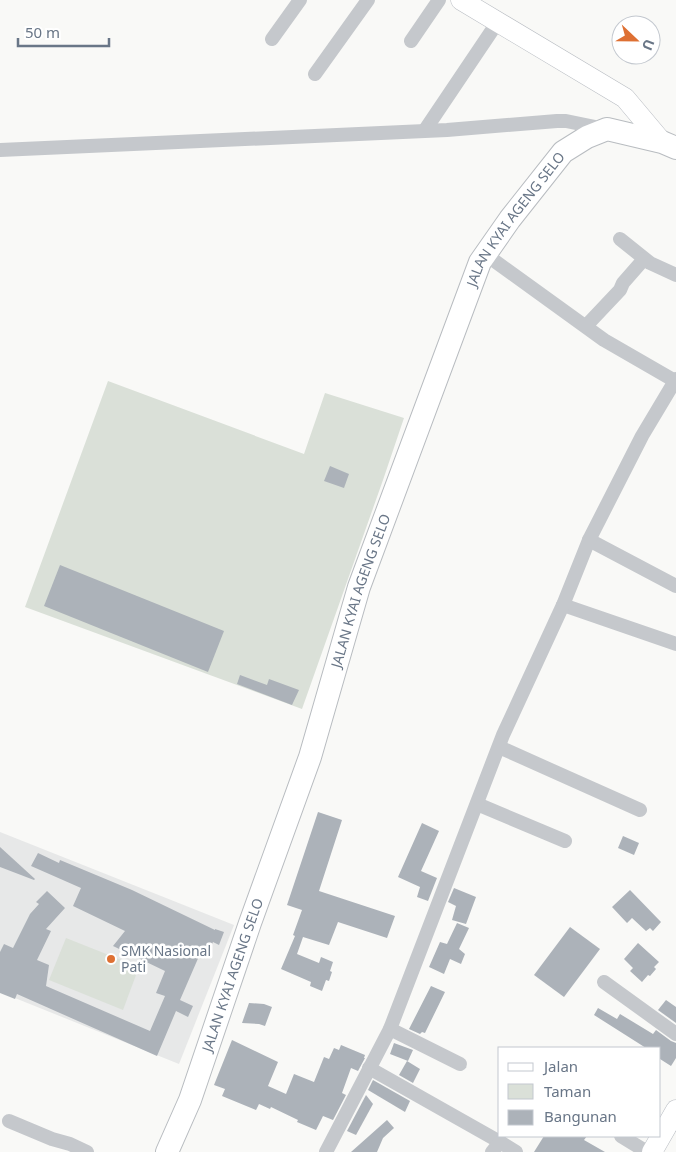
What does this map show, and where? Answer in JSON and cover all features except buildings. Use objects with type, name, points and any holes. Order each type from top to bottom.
[{"type":"main road","points":[[608,129],[669,145]]},
{"type":"main road","name":"JALAN KYAI AGENG SELO","points":[[167,1152],[190,1100],[250,923],[310,757],[359,588],[485,254],[563,152],[587,138],[608,129]]},
{"type":"street","points":[[272,39],[300,0]]},
{"type":"street","points":[[315,74],[368,0]]},
{"type":"street","points":[[411,42],[440,0]]},
{"type":"street","points":[[461,0],[625,98],[669,145]]},
{"type":"street","points":[[425,130],[497,22]]},
{"type":"street","points":[[0,150],[447,130],[557,121],[575,122],[608,129]]},
{"type":"street","points":[[620,239],[644,259],[676,275]]},
{"type":"street","points":[[326,1152],[390,1029],[503,736],[564,605],[589,540],[642,436],[675,380],[625,353],[485,254]]},
{"type":"street","points":[[586,326],[620,290],[622,283],[644,259]]},
{"type":"street","points":[[589,540],[676,586]]},
{"type":"street","points":[[564,605],[676,644]]},
{"type":"street","points":[[499,747],[640,810]]},
{"type":"street","points":[[477,804],[565,841]]},
{"type":"street","points":[[604,982],[676,1034]]},
{"type":"street","points":[[390,1029],[460,1064]]},
{"type":"street","points":[[369,1068],[496,1147],[516,1152]]},
{"type":"street","points":[[661,1136],[676,1110]]},
{"type":"street","points":[[9,1121],[52,1140],[70,1144],[87,1152]]},
{"type":"street","points":[[623,1137],[647,1152]]},
{"type":"street","points":[[652,1152],[661,1137]]},
{"type":"shaded area","name":"SMK Nasional Pati","points":[[0,832],[234,925],[179,1064],[0,992]]},
{"type":"green space","points":[[108,381],[304,454],[325,393],[404,418],[302,709],[25,607]]},
{"type":"green space","points":[[66,938],[139,967],[123,1010],[49,980]]},
{"type":"place","name":"SMK Nasional Pati","points":[[111,959]]}]
